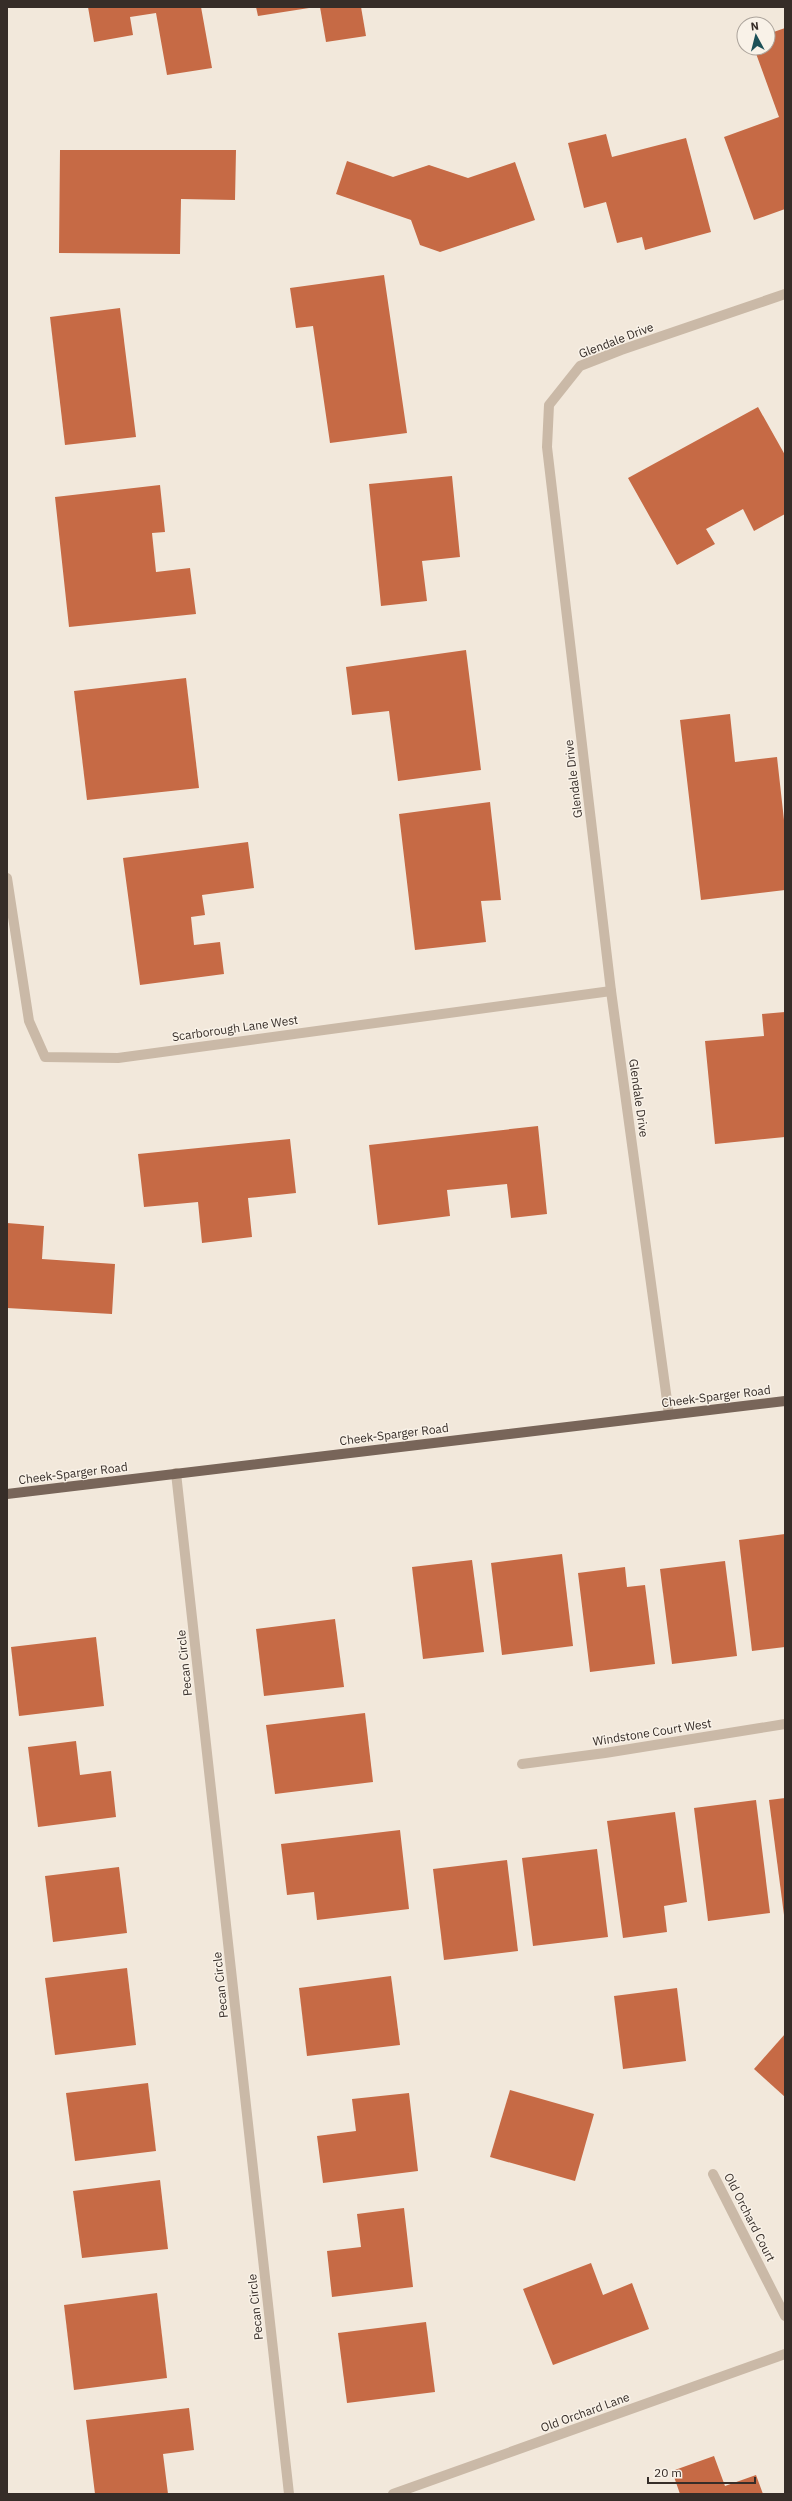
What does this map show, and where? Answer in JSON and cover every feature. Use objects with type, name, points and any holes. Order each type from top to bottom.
[{"type":"main road","name":"Cheek-Sparger Road","points":[[7,1494],[785,1401]]},
{"type":"street","name":"Glendale Drive","points":[[669,1415],[611,992],[547,447],[549,405],[580,366],[621,350],[785,294]]},
{"type":"street","name":"Scarborough Lane West","points":[[7,878],[28,1020],[45,1057],[118,1058],[611,992]]},
{"type":"street","name":"Pecan Circle","points":[[176,1473],[289,2494]]},
{"type":"street","name":"Windstone Court West","points":[[522,1764],[605,1753],[785,1724]]},
{"type":"street","name":"Old Orchard Court","points":[[713,2174],[785,2316]]},
{"type":"street","name":"Old Orchard Lane","points":[[393,2494],[785,2354]]},
{"type":"building","points":[[88,7],[201,7],[212,68],[167,75],[156,13],[130,17],[133,35],[94,42]]},
{"type":"building","points":[[256,7],[309,7],[309,8],[258,16]]},
{"type":"building","points":[[320,7],[361,7],[366,36],[326,42]]},
{"type":"building","points":[[785,28],[785,209],[754,220],[724,137],[779,117],[757,56],[776,56],[776,31]]},
{"type":"building","points":[[606,134],[612,157],[686,138],[711,232],[645,250],[642,237],[617,243],[606,202],[584,208],[568,143]]},
{"type":"building","points":[[60,150],[236,150],[235,200],[181,199],[180,254],[59,253]]},
{"type":"building","points":[[347,161],[393,177],[429,165],[468,178],[515,162],[535,220],[440,252],[420,245],[411,220],[336,194]]},
{"type":"building","points":[[384,275],[407,433],[330,443],[313,326],[296,328],[290,288]]},
{"type":"building","points":[[120,308],[136,437],[65,445],[50,317]]},
{"type":"building","points":[[758,407],[785,455],[785,514],[754,531],[743,509],[706,529],[715,544],[677,565],[628,478]]},
{"type":"building","points":[[452,476],[460,557],[422,561],[427,601],[381,606],[369,484]]},
{"type":"building","points":[[160,485],[165,532],[152,533],[156,572],[190,568],[196,614],[69,627],[55,497]]},
{"type":"building","points":[[466,650],[481,770],[398,781],[389,711],[352,715],[346,667]]},
{"type":"building","points":[[186,678],[199,788],[87,800],[74,691]]},
{"type":"building","points":[[730,714],[735,762],[777,757],[785,829],[785,890],[701,900],[680,720]]},
{"type":"building","points":[[490,802],[501,900],[481,901],[486,942],[415,950],[399,814]]},
{"type":"building","points":[[248,842],[254,888],[202,895],[205,915],[191,917],[194,945],[220,942],[224,974],[140,985],[123,858]]},
{"type":"building","points":[[785,1012],[785,1137],[715,1144],[705,1041],[764,1036],[762,1014]]},
{"type":"building","points":[[538,1126],[547,1214],[511,1218],[507,1184],[447,1190],[450,1216],[378,1225],[369,1145]]},
{"type":"building","points":[[290,1139],[296,1193],[248,1198],[252,1237],[202,1243],[198,1202],[144,1207],[138,1154]]},
{"type":"building","points":[[7,1223],[44,1226],[42,1259],[115,1264],[112,1314],[7,1308]]},
{"type":"building","points":[[785,1534],[785,1647],[752,1651],[739,1540]]},
{"type":"building","points":[[562,1554],[573,1646],[502,1655],[491,1563]]},
{"type":"building","points":[[472,1560],[484,1652],[423,1659],[412,1567]]},
{"type":"building","points":[[725,1561],[737,1656],[672,1664],[660,1569]]},
{"type":"building","points":[[625,1567],[627,1587],[645,1585],[655,1664],[590,1672],[578,1573]]},
{"type":"building","points":[[335,1619],[344,1687],[264,1696],[256,1629]]},
{"type":"building","points":[[96,1637],[104,1706],[19,1716],[11,1647]]},
{"type":"building","points":[[365,1713],[373,1782],[275,1794],[266,1725]]},
{"type":"building","points":[[76,1741],[80,1775],[111,1771],[116,1817],[38,1827],[28,1747]]},
{"type":"building","points":[[785,1798],[785,1915],[784,1915],[769,1800]]},
{"type":"building","points":[[756,1800],[770,1913],[708,1921],[694,1808]]},
{"type":"building","points":[[675,1812],[687,1902],[664,1906],[667,1932],[623,1938],[607,1821]]},
{"type":"building","points":[[400,1830],[409,1909],[317,1920],[314,1892],[287,1895],[281,1844]]},
{"type":"building","points":[[597,1849],[608,1937],[533,1946],[522,1858]]},
{"type":"building","points":[[507,1860],[518,1951],[444,1960],[433,1869]]},
{"type":"building","points":[[119,1867],[127,1933],[53,1942],[45,1876]]},
{"type":"building","points":[[127,1968],[136,2045],[55,2055],[45,1978]]},
{"type":"building","points":[[391,1976],[400,2045],[307,2056],[299,1988]]},
{"type":"building","points":[[677,1988],[686,2061],[623,2069],[614,1996]]},
{"type":"building","points":[[785,2034],[785,2097],[754,2069]]},
{"type":"building","points":[[148,2083],[156,2151],[75,2161],[66,2093]]},
{"type":"building","points":[[510,2090],[594,2114],[575,2181],[490,2157]]},
{"type":"building","points":[[409,2093],[418,2171],[323,2183],[317,2136],[356,2131],[352,2099]]},
{"type":"building","points":[[160,2180],[168,2249],[82,2258],[73,2191]]},
{"type":"building","points":[[404,2208],[413,2287],[332,2297],[327,2251],[361,2247],[357,2214]]},
{"type":"building","points":[[591,2263],[603,2295],[632,2283],[649,2329],[553,2365],[523,2289]]},
{"type":"building","points":[[157,2293],[167,2378],[74,2390],[64,2305]]},
{"type":"building","points":[[426,2322],[435,2392],[347,2403],[338,2333]]},
{"type":"building","points":[[189,2408],[194,2450],[163,2454],[168,2494],[95,2494],[86,2420]]},
{"type":"building","points":[[714,2456],[725,2486],[756,2475],[763,2494],[680,2494],[672,2471]]}]
